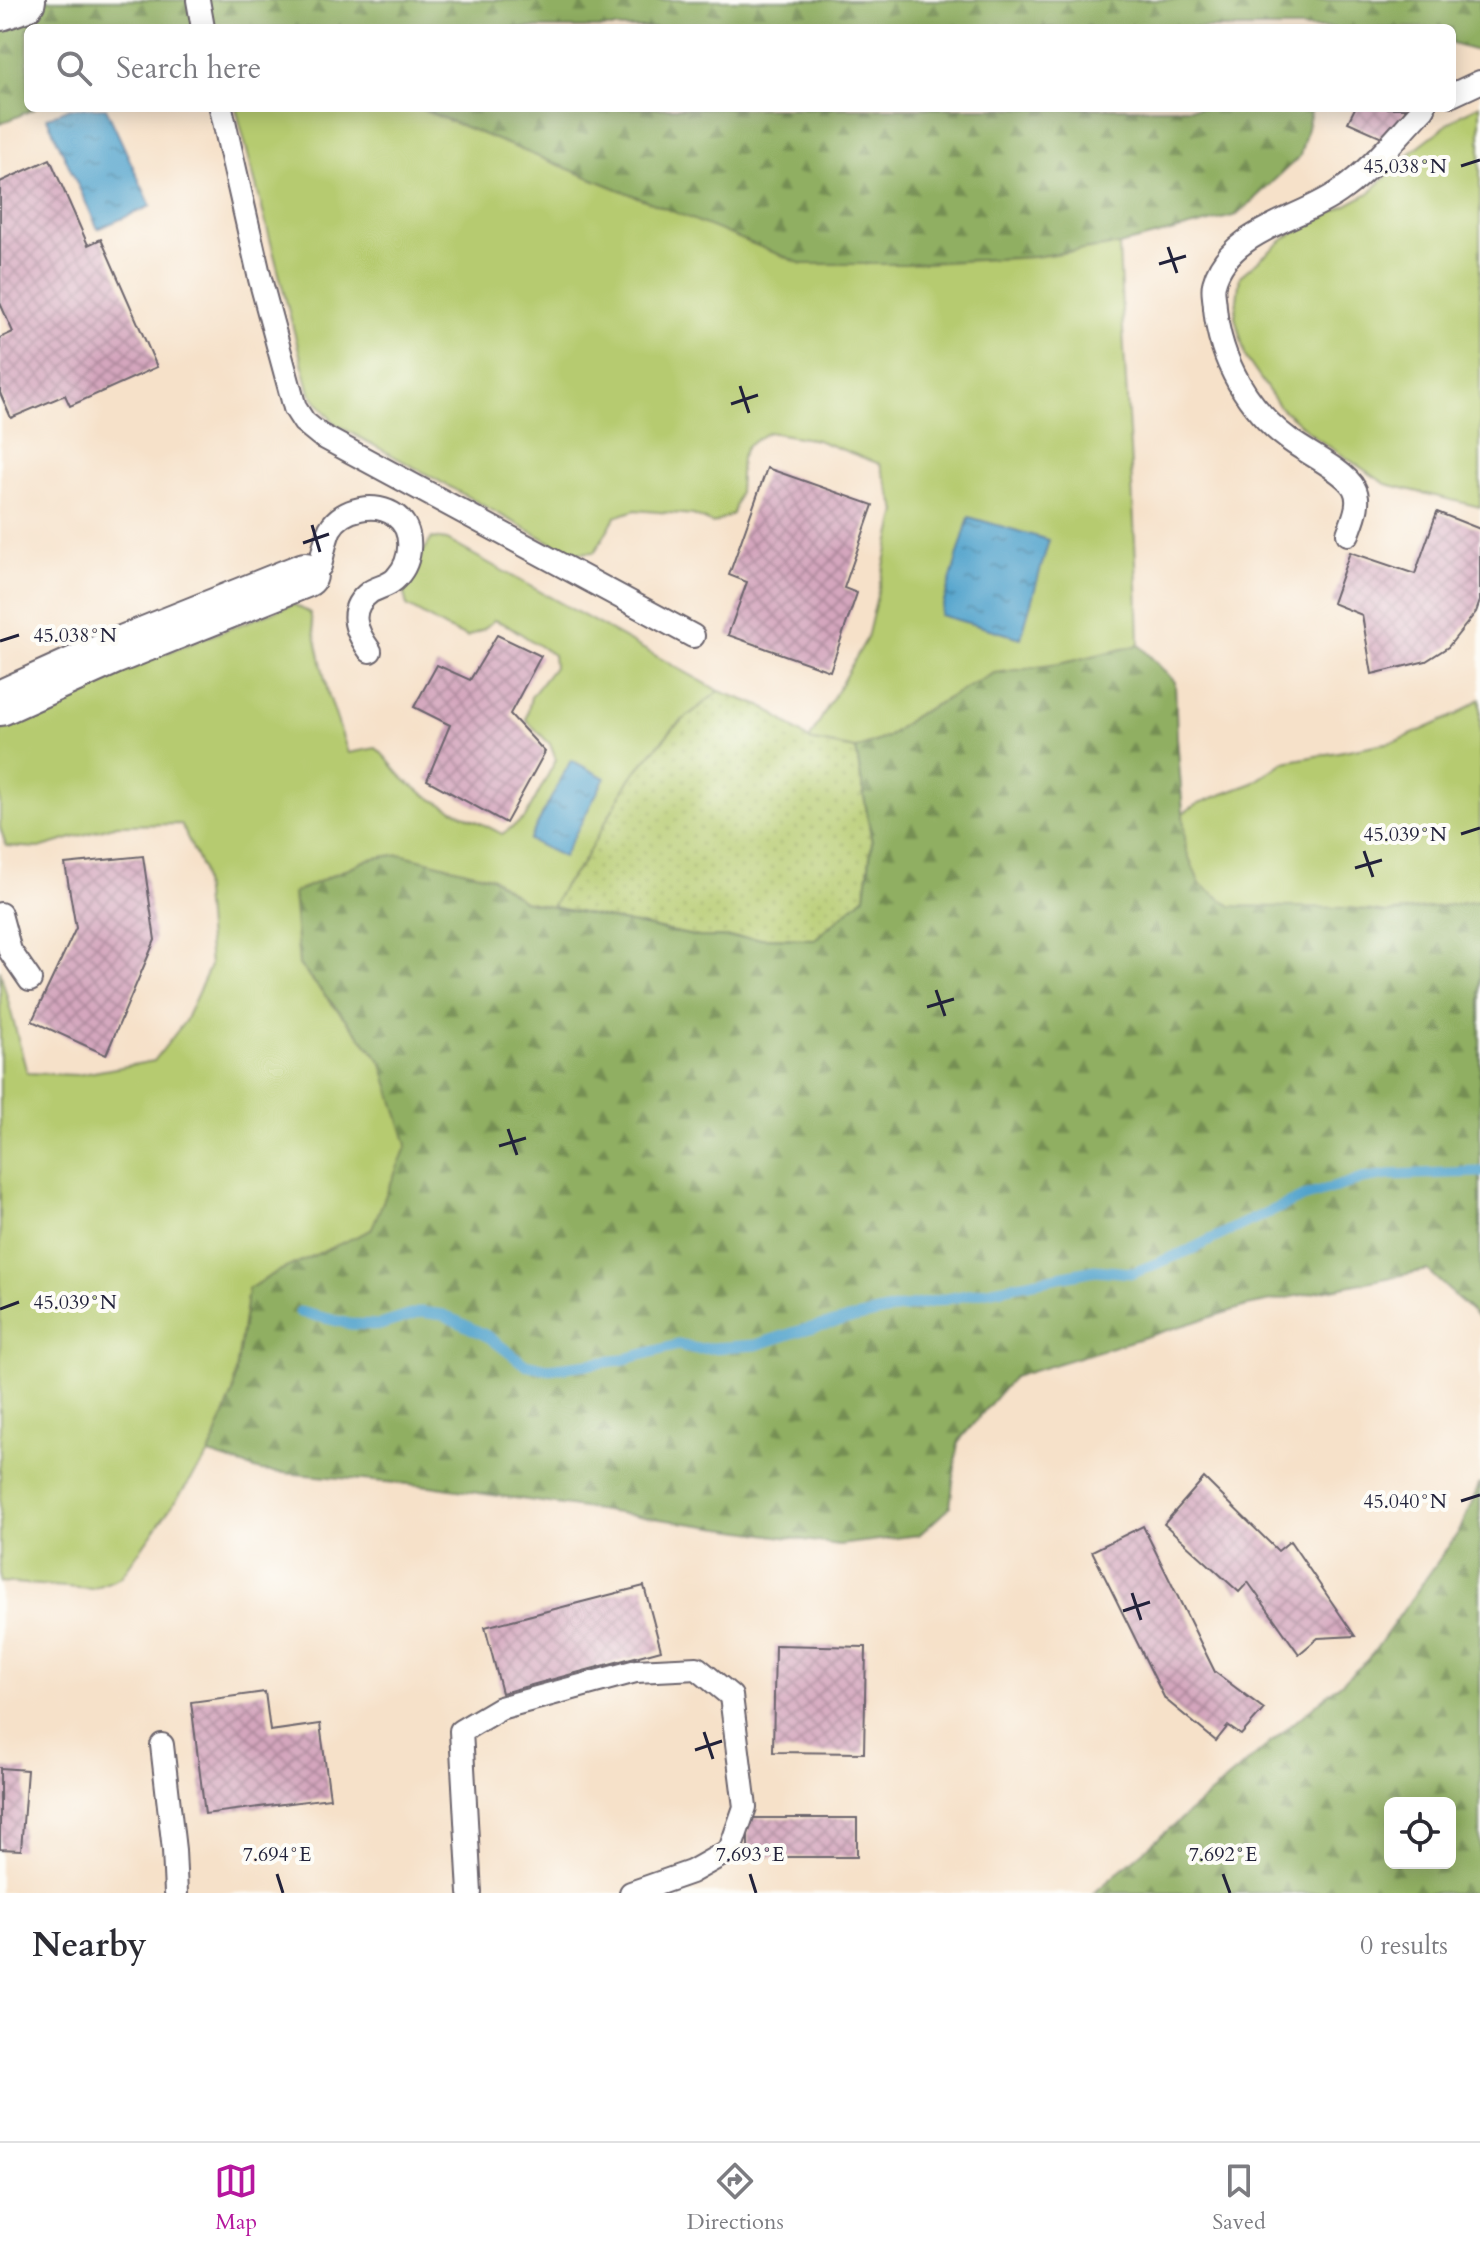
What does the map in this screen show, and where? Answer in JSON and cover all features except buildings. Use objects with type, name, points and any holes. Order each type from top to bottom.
[{"type":"street","points":[[0,8],[23,0]]},
{"type":"street","points":[[0,703],[113,652],[305,575]]},
{"type":"lane","points":[[198,0],[202,24]]},
{"type":"lane","points":[[1456,93],[1480,82]]},
{"type":"lane","points":[[222,112],[260,279],[295,408],[304,422],[320,435],[693,636]]},
{"type":"lane","points":[[1348,534],[1358,507],[1356,490],[1346,478],[1287,438],[1242,391],[1225,358],[1213,286],[1223,262],[1251,239],[1292,214],[1339,193],[1372,167],[1420,112]]},
{"type":"lane","points":[[305,575],[320,566],[330,528],[347,512],[373,507],[397,516],[409,537],[409,558],[397,579],[369,593],[356,612],[357,633],[370,651]]},
{"type":"lane","points":[[0,914],[10,951],[30,980]]},
{"type":"lane","points":[[470,1893],[461,1731],[500,1708],[636,1671],[697,1668],[731,1696],[745,1807],[730,1850],[691,1872],[631,1893]]},
{"type":"lane","points":[[162,1745],[176,1893]]},
{"type":"green space","points":[[0,0],[1480,0],[1480,52],[1456,45],[1456,24],[24,24],[24,112],[27,112],[0,124]]},
{"type":"green space","points":[[1480,105],[1480,507],[1386,484],[1316,438],[1280,407],[1246,358],[1235,317],[1240,276],[1288,236],[1369,193],[1415,149],[1461,114]]},
{"type":"green space","points":[[237,112],[428,112],[802,264],[907,264],[1034,257],[1119,245],[1139,645],[1058,664],[994,673],[914,716],[887,737],[856,749],[809,740],[867,638],[897,511],[880,464],[817,440],[768,432],[747,446],[741,458],[739,492],[733,514],[713,524],[693,515],[635,510],[615,517],[595,552],[574,553],[335,424],[310,393]]},
{"type":"green space","points":[[428,112],[1311,112],[1300,156],[1237,215],[1119,245],[1034,257],[907,264],[802,264]]},
{"type":"green space","points":[[432,538],[447,540],[719,691],[674,727],[631,777],[581,865],[564,885],[552,907],[524,901],[491,877],[400,854],[368,859],[293,893],[299,965],[381,1061],[407,1145],[371,1230],[277,1272],[248,1289],[233,1392],[209,1454],[121,1577],[92,1589],[0,1582],[0,970],[27,1073],[77,1075],[154,1061],[185,1021],[210,966],[202,869],[181,824],[117,825],[39,848],[6,846],[0,827],[0,731],[166,653],[293,604],[310,613],[328,693],[348,753],[376,748],[413,786],[502,834],[525,818],[556,760],[550,744],[526,720],[531,697],[554,667],[553,655],[509,626],[494,620],[467,637],[407,606],[402,585]]},
{"type":"green space","points":[[1139,645],[1175,682],[1186,850],[1351,908],[1387,913],[1480,901],[1480,1319],[1427,1270],[1247,1306],[1013,1377],[958,1442],[950,1507],[919,1535],[839,1545],[430,1486],[261,1471],[209,1454],[233,1392],[248,1289],[277,1272],[381,1061],[299,965],[293,893],[368,859],[400,854],[491,877],[524,901],[698,937],[815,939],[865,896],[872,842],[856,749],[887,737],[914,716],[994,673],[1058,664]]},
{"type":"green space","points":[[719,691],[766,708],[809,740],[856,749],[872,842],[865,896],[815,939],[699,937],[552,907],[564,885],[581,865],[631,777],[674,727]]},
{"type":"green space","points":[[1480,699],[1480,901],[1387,913],[1351,908],[1231,906],[1200,884],[1186,850],[1183,813],[1199,803],[1253,783],[1284,762],[1397,741],[1458,714]]},
{"type":"green space","points":[[1480,1483],[1480,1893],[1094,1893],[1368,1660],[1460,1530]]},
{"type":"water","points":[[61,112],[108,112],[151,206],[98,229],[47,118]]},
{"type":"water","points":[[969,517],[1049,540],[1021,638],[940,615]]},
{"type":"water","points":[[571,760],[605,778],[563,857],[529,840]]},
{"type":"waterway","points":[[300,1312],[350,1324],[380,1325],[421,1312],[444,1315],[489,1337],[524,1364],[548,1369],[621,1360],[678,1345],[697,1349],[756,1345],[802,1330],[890,1310],[1095,1270],[1133,1273],[1303,1197],[1362,1179],[1388,1175],[1480,1172]]}]
